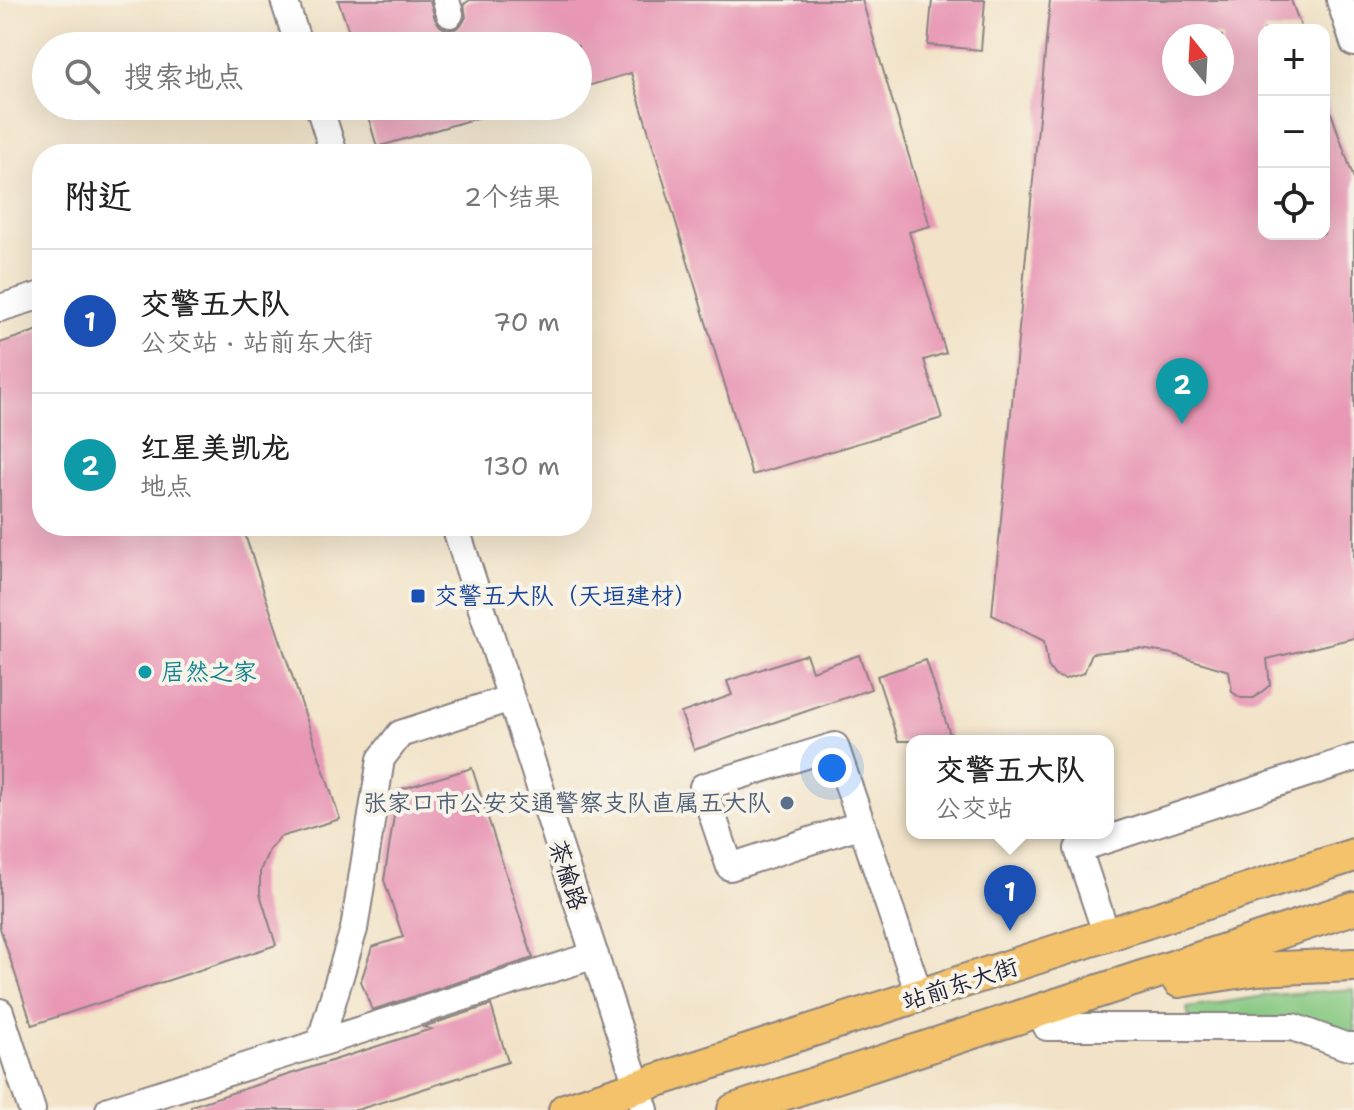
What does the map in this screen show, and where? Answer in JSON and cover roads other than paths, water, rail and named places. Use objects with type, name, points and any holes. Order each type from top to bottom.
[{"type":"main road","name":"站前东大街","points":[[565,1110],[641,1098],[920,997],[1348,857]]},
{"type":"main road","name":"站前东大街","points":[[734,1110],[1354,908]]},
{"type":"main road","points":[[1093,993],[1257,969],[1354,965]]},
{"type":"street","points":[[284,0],[294,32]]},
{"type":"street","points":[[1340,0],[1354,43]]},
{"type":"street","points":[[323,120],[331,144]]},
{"type":"street","points":[[0,308],[32,298]]},
{"type":"street","name":"茶榆路","points":[[458,536],[641,1098]]},
{"type":"street","points":[[320,1043],[354,929],[381,759],[400,734],[511,698]]},
{"type":"street","points":[[862,824],[730,867],[703,787],[835,746],[862,824],[920,997]]},
{"type":"street","points":[[1114,837],[1354,758]]},
{"type":"street","points":[[1107,936],[1078,849],[1108,839]]},
{"type":"street","points":[[109,1110],[595,955]]},
{"type":"street","points":[[1040,1010],[1047,1027],[1293,1027],[1345,1046],[1354,1046]]},
{"type":"street","points":[[0,1012],[32,1110]]},
{"type":"place","name":"红星美凯龙","points":[[1182,424]]},
{"type":"place","name":"交警五大队（天垣建材）","points":[[418,596]]},
{"type":"place","name":"居然之家","points":[[145,672]]},
{"type":"place","name":"张家口市公安交通警察支队直属五大队","points":[[787,803]]},
{"type":"place","name":"交警五大队","points":[[1010,931]]}]
